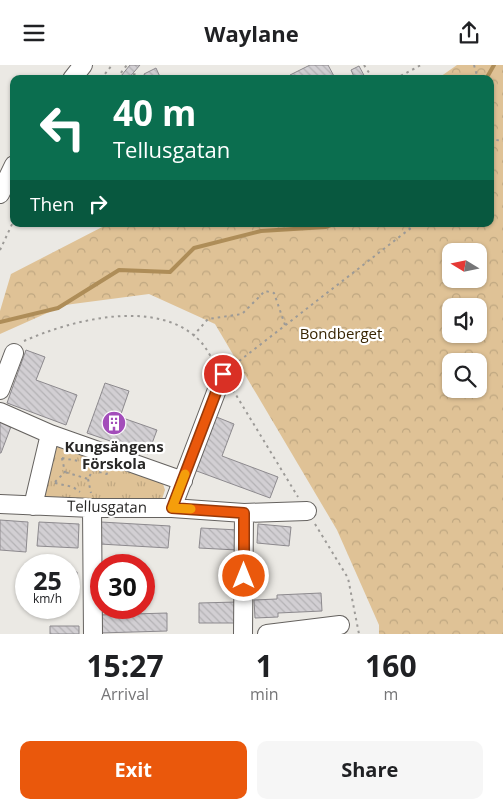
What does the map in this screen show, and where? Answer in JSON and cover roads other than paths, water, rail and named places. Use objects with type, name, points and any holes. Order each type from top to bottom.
[{"type":"street","points":[[75,75],[83,65]]},
{"type":"street","points":[[0,194],[10,173]]},
{"type":"street","points":[[0,390],[14,353]]},
{"type":"street","points":[[172,508],[223,374]]},
{"type":"street","points":[[0,412],[50,434],[183,481]]},
{"type":"street","points":[[33,506],[50,434]]},
{"type":"street","points":[[92,501],[93,634]]},
{"type":"street","name":"Tellusgatan","points":[[0,504],[33,506],[92,501],[244,513],[306,511]]},
{"type":"street","points":[[243,634],[244,513]]},
{"type":"street","points":[[267,634],[340,625]]},
{"type":"waterway","points":[[488,75],[494,65]]},
{"type":"waterway","points":[[0,322],[58,308],[119,270],[170,272],[194,248],[261,231],[326,227]]},
{"type":"place","name":"Kungsängens Förskola","points":[[114,423]]},
{"type":"park label","name":"Bondberget","points":[[341,334]]}]
